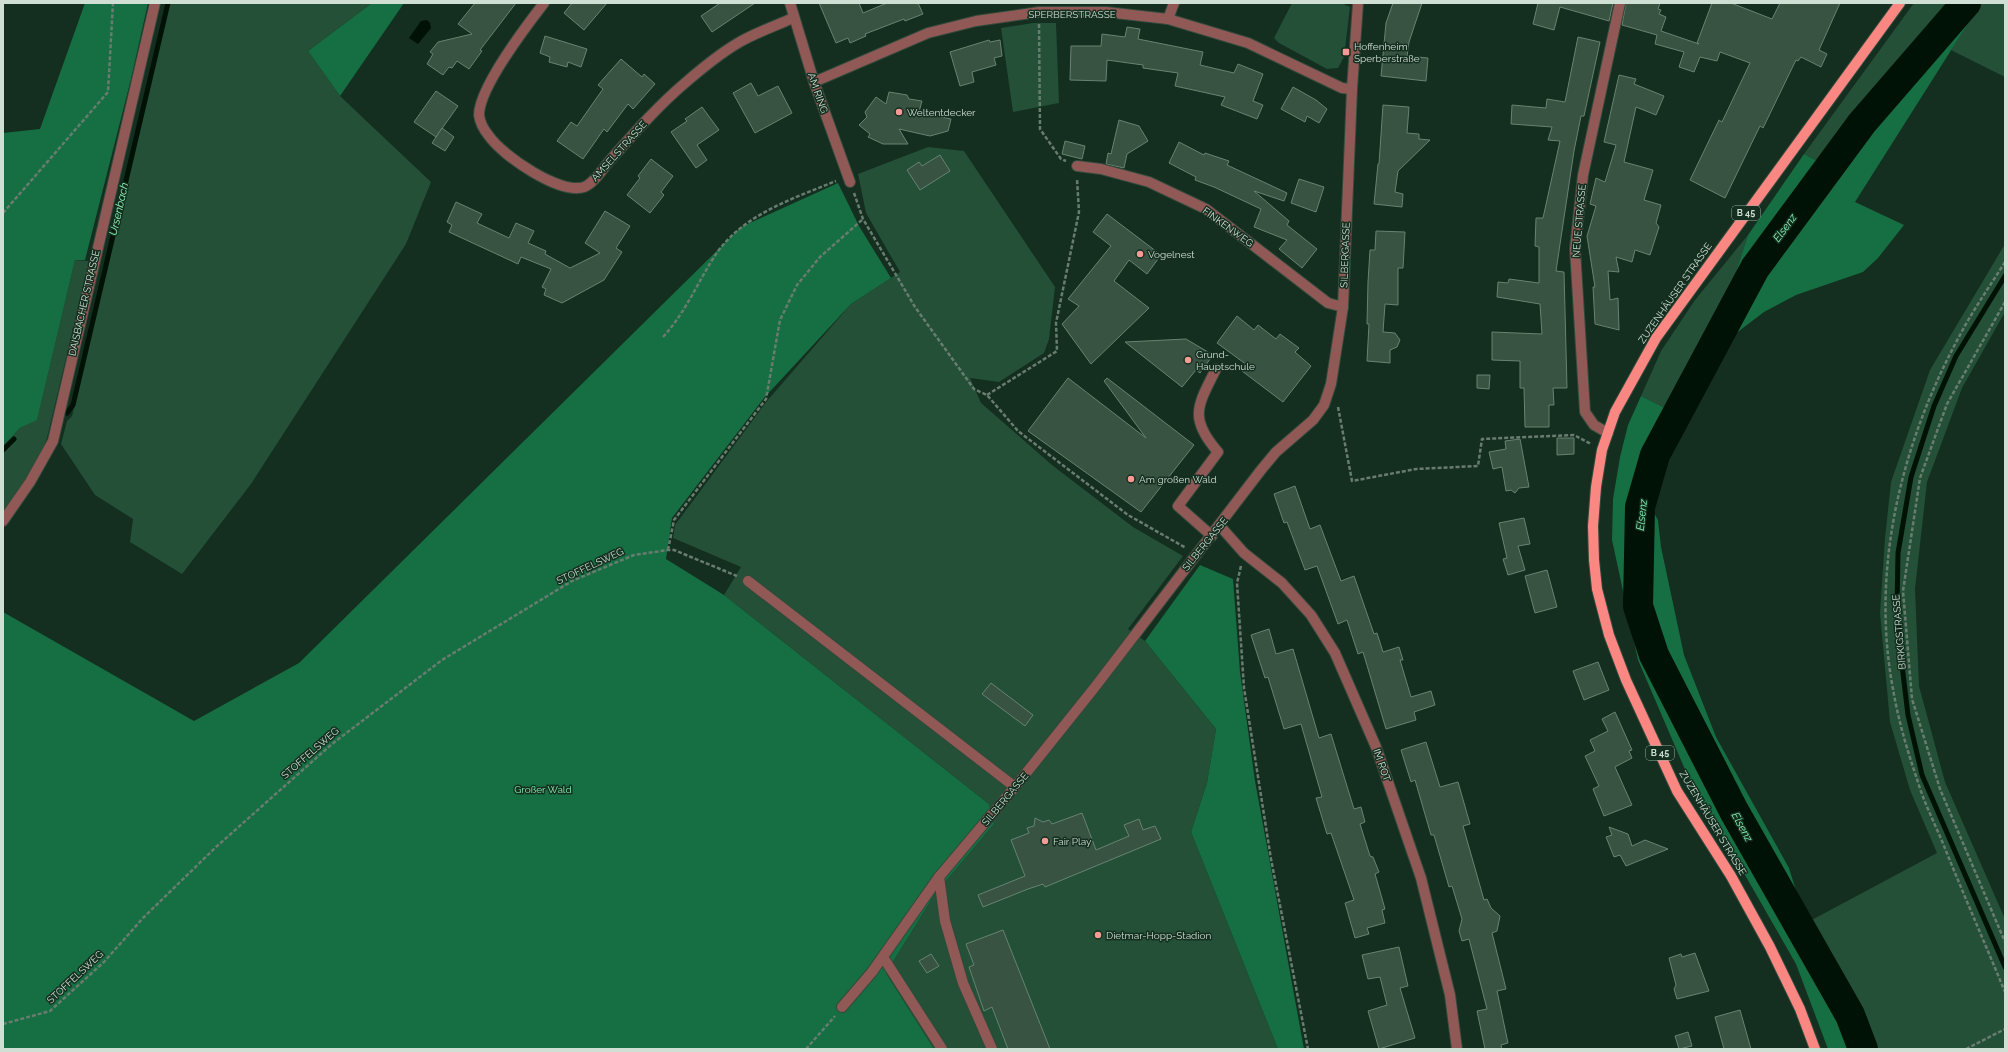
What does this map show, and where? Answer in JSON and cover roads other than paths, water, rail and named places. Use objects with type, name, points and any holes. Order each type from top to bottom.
[{"type":"main road","name":"ZUZENHÄUSER STRASSE","points":[[1815,1049],[1800,1009],[1770,947],[1731,876],[1677,791],[1626,680],[1609,635],[1596,589],[1593,526],[1596,487],[1602,450],[1615,412],[1656,338],[1900,3]]},
{"type":"street","name":"DAISBACHER STRASSE","points":[[3,521],[30,482],[53,441],[155,3]]},
{"type":"street","name":"AMSELSTRASSE","points":[[544,3],[495,73],[482,102],[480,115],[483,128],[486,133],[494,143],[512,159],[548,179],[566,187],[576,189],[586,186],[595,178],[641,126],[685,82],[738,43],[793,18]]},
{"type":"street","name":"AM RING","points":[[790,3],[793,18],[814,82],[849,179]]},
{"type":"street","points":[[1168,19],[1174,3]]},
{"type":"street","name":"SILBERGASSE","points":[[842,1007],[883,957],[939,877],[1015,787],[1095,687],[1276,452],[1313,420],[1324,405],[1332,384],[1343,307],[1352,89],[1358,3]]},
{"type":"street","name":"NEUE STRASSE","points":[[1608,433],[1594,425],[1585,412],[1575,249],[1583,175],[1620,3]]},
{"type":"street","name":"SPERBERSTRASSE","points":[[814,82],[928,33],[976,21],[1039,12],[1106,12],[1168,19],[1248,43],[1342,88],[1352,89]]},
{"type":"street","name":"FINKENWEG","points":[[1077,166],[1101,170],[1149,182],[1206,209],[1328,303],[1343,307]]},
{"type":"street","points":[[1212,536],[1178,506],[1218,452],[1207,439],[1198,420],[1200,401],[1216,369]]},
{"type":"street","name":"IM ROT","points":[[1220,526],[1244,553],[1282,583],[1311,615],[1335,653],[1376,747],[1421,878],[1450,995],[1457,1049]]},
{"type":"street","points":[[748,581],[1015,787]]},
{"type":"street","points":[[939,877],[945,921],[963,983],[992,1049]]},
{"type":"street","points":[[883,957],[942,1049]]},
{"type":"waterway","name":"Ursenbach","points":[[67,413],[73,405],[168,3]]},
{"type":"waterway","name":"Elsenz","points":[[1863,1049],[1850,1015],[1734,811],[1654,655],[1638,606],[1640,507],[1655,455],[1755,268],[1862,123],[1966,3]]},
{"type":"waterway","points":[[2005,276],[1956,356],[1934,406],[1911,477],[1898,553],[1897,608],[1908,715],[1922,775],[2005,967]]},
{"type":"waterway","name":"Ursenbach","points":[[3,450],[14,439]]},
{"type":"place","name":"Hoffenheim Sperberstraße","points":[[1346,52]]},
{"type":"place","name":"Weltentdecker","points":[[899,112]]},
{"type":"place","name":"Vogelnest","points":[[1140,254]]},
{"type":"place","name":"Grund- Hauptschule","points":[[1188,360]]},
{"type":"place","name":"Am großen Wald","points":[[1131,479]]},
{"type":"place","name":"Fair Play","points":[[1045,841]]},
{"type":"place","name":"Dietmar-Hopp-Stadion","points":[[1098,935]]},
{"type":"park label","name":"Großer Wald","points":[[543,789]]}]
